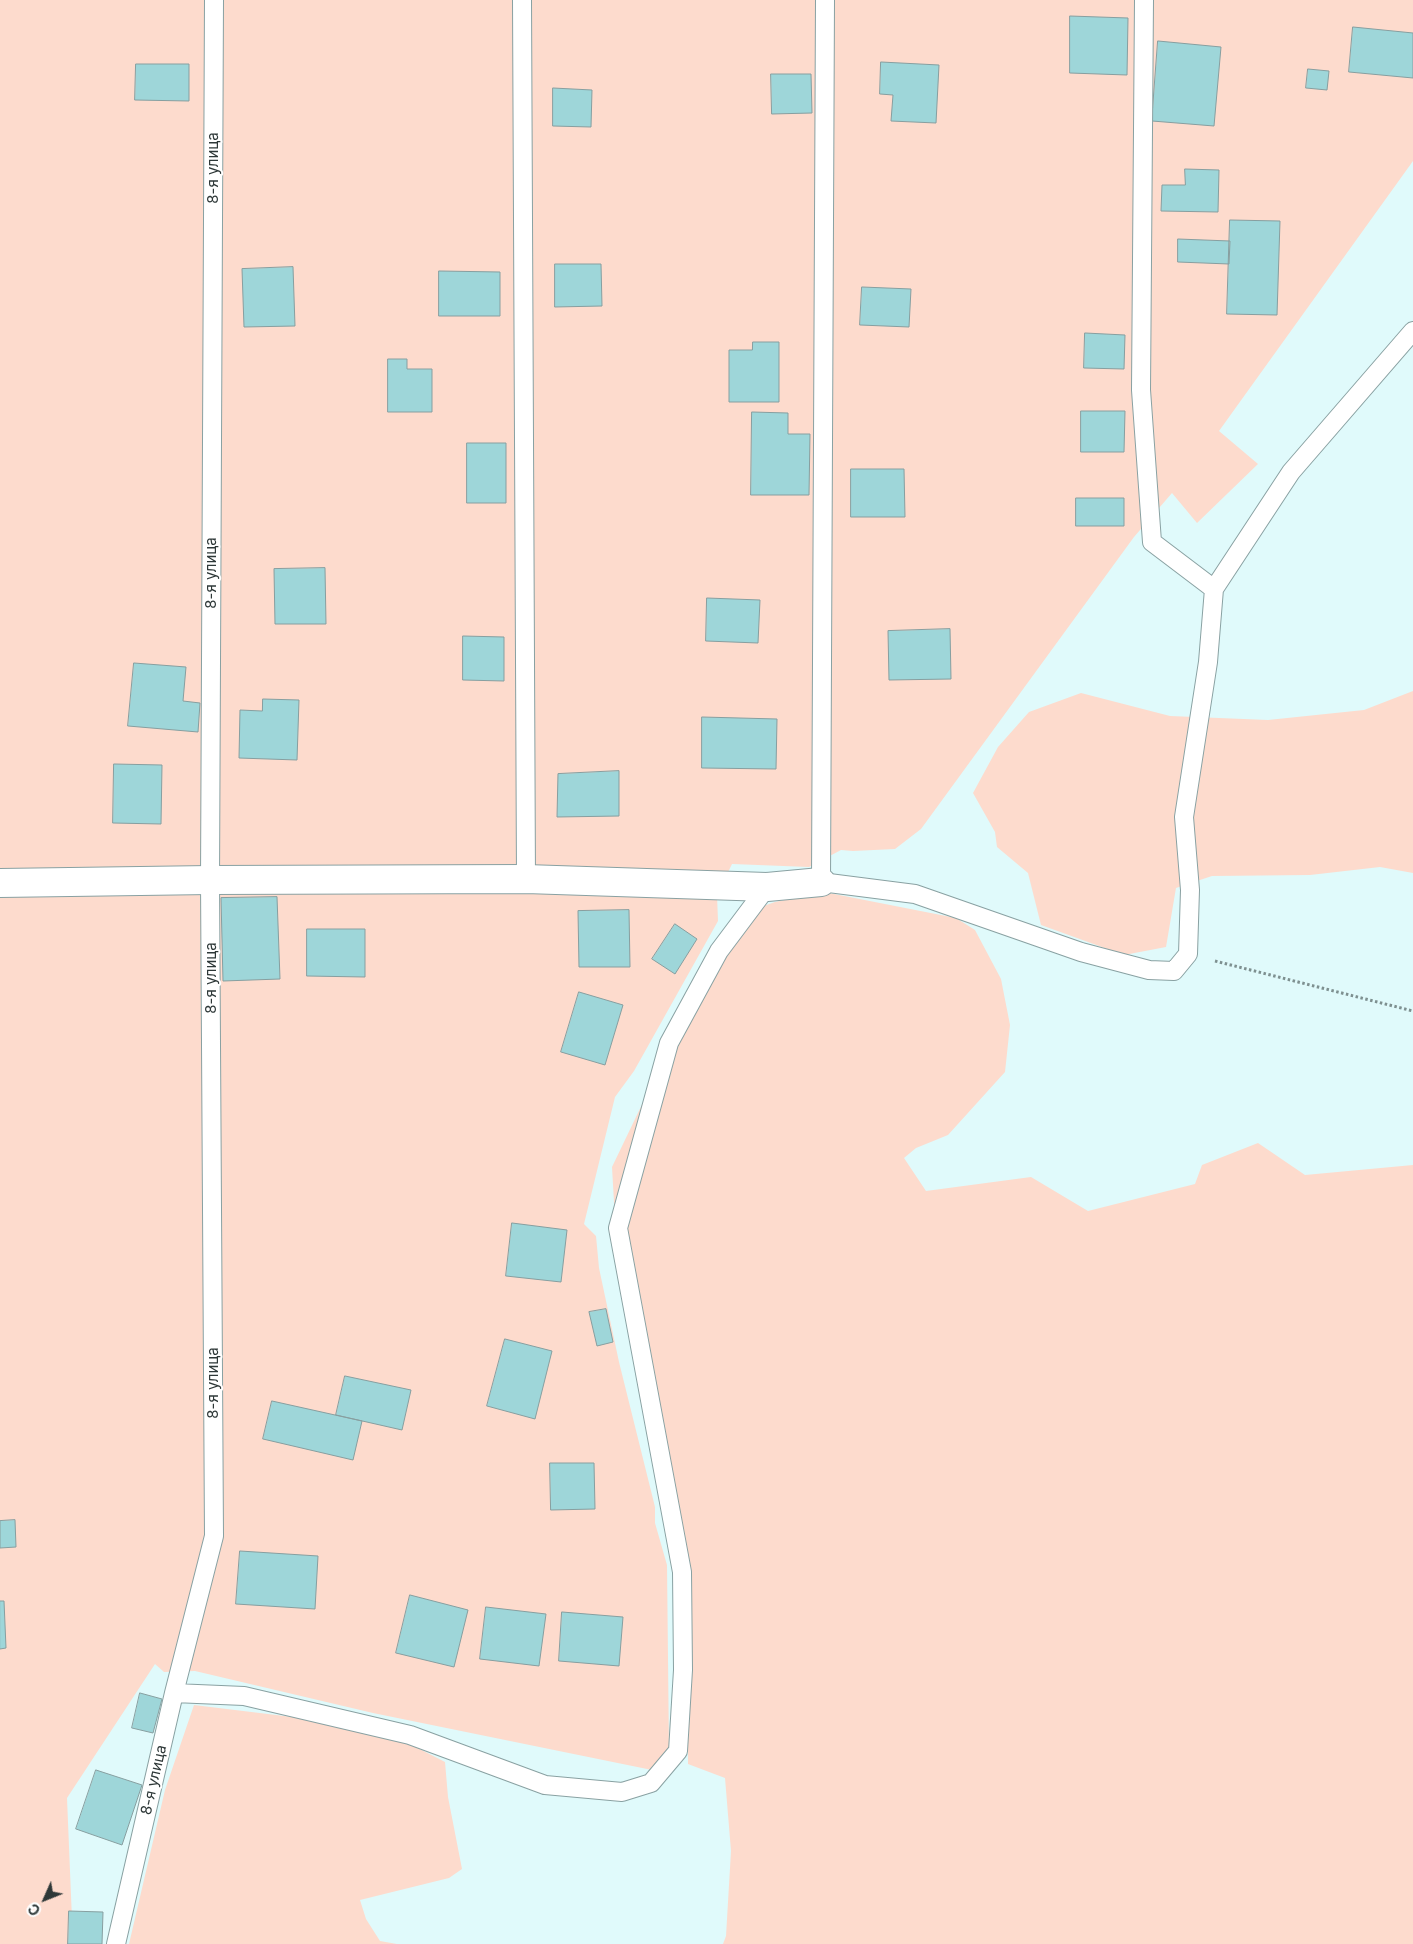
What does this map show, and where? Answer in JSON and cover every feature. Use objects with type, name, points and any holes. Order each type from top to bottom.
[{"type":"street","points":[[0,883],[526,878],[767,887],[821,882]]},
{"type":"lane","name":"8-я улица","points":[[116,1944],[174,1693],[214,1536],[210,880],[214,0]]},
{"type":"lane","points":[[522,0],[526,878]]},
{"type":"lane","points":[[825,0],[821,882],[915,894],[1082,952],[1149,970],[1174,971],[1188,954],[1190,890],[1184,817],[1208,662],[1214,589],[1291,472],[1413,331]]},
{"type":"lane","points":[[1144,0],[1141,390],[1152,542],[1214,589]]},
{"type":"lane","points":[[174,1693],[244,1696],[410,1735],[545,1785],[622,1792],[651,1783],[678,1751],[683,1670],[682,1572],[618,1228],[669,1043],[719,952],[767,887]]},
{"type":"path","points":[[1188,954],[1413,1011]]},
{"type":"shaded area","points":[[0,0],[1413,0],[1413,161],[1219,431],[1258,464],[1197,523],[1172,493],[1134,537],[921,829],[895,849],[841,850],[809,867],[732,864],[717,895],[718,921],[634,1071],[615,1097],[584,1224],[596,1236],[599,1268],[619,1362],[655,1507],[655,1523],[667,1565],[669,1751],[652,1770],[373,1713],[195,1671],[164,1672],[155,1664],[67,1798],[73,1944],[0,1944]]},
{"type":"shaded area","points":[[1413,691],[1413,873],[1380,867],[1310,875],[1212,876],[1176,888],[1166,947],[1124,955],[1041,925],[1028,873],[997,847],[995,832],[973,793],[998,747],[1029,712],[1081,693],[1170,716],[1268,720],[1364,710]]},
{"type":"shaded area","points":[[824,892],[956,918],[975,930],[1001,979],[1010,1025],[1005,1072],[948,1135],[916,1148],[904,1158],[926,1191],[1031,1177],[1088,1211],[1195,1184],[1202,1165],[1258,1143],[1305,1175],[1413,1165],[1413,1944],[723,1944],[726,1936],[731,1851],[725,1778],[688,1764],[688,1676],[683,1528],[617,1255],[612,1167],[671,1044],[755,909],[775,902]]},
{"type":"shaded area","points":[[194,1705],[317,1720],[408,1743],[445,1762],[448,1797],[462,1869],[449,1878],[360,1900],[366,1919],[380,1941],[397,1944],[129,1944],[165,1790]]},
{"type":"building","points":[[1070,16],[1128,18],[1127,75],[1070,73]]},
{"type":"building","points":[[1353,27],[1413,33],[1413,78],[1349,72]]},
{"type":"building","points":[[1158,41],[1221,47],[1214,126],[1152,121]]},
{"type":"building","points":[[881,62],[939,65],[936,123],[891,121],[893,95],[880,94]]},
{"type":"building","points":[[136,64],[189,64],[189,101],[135,100]]},
{"type":"building","points":[[1308,69],[1329,71],[1327,90],[1306,88]]},
{"type":"building","points":[[771,74],[811,74],[812,113],[772,114]]},
{"type":"building","points":[[553,88],[592,90],[591,127],[553,126]]},
{"type":"building","points":[[1185,169],[1219,170],[1218,212],[1161,211],[1162,185],[1185,185]]},
{"type":"building","points":[[1230,220],[1280,221],[1277,315],[1227,314]]},
{"type":"building","points":[[1178,239],[1230,241],[1229,264],[1178,262]]},
{"type":"building","points":[[555,264],[601,264],[602,306],[555,307]]},
{"type":"building","points":[[293,267],[295,326],[244,327],[242,269]]},
{"type":"building","points":[[439,271],[500,272],[500,316],[439,316]]},
{"type":"building","points":[[862,287],[911,289],[909,327],[860,325]]},
{"type":"building","points":[[1085,333],[1125,335],[1124,369],[1084,368]]},
{"type":"building","points":[[753,342],[779,342],[779,402],[729,402],[729,350],[752,350]]},
{"type":"building","points":[[388,359],[407,359],[407,369],[432,369],[432,412],[388,412]]},
{"type":"building","points":[[1081,411],[1125,411],[1124,452],[1081,452]]},
{"type":"building","points":[[752,412],[788,413],[788,434],[810,434],[809,495],[751,495]]},
{"type":"building","points":[[467,443],[506,443],[506,503],[467,503]]},
{"type":"building","points":[[851,469],[904,469],[905,517],[851,517]]},
{"type":"building","points":[[1076,498],[1124,498],[1124,526],[1076,526]]},
{"type":"building","points":[[325,568],[326,624],[275,624],[274,569]]},
{"type":"building","points":[[707,598],[760,600],[758,643],[706,641]]},
{"type":"building","points":[[950,629],[951,679],[889,680],[888,631]]},
{"type":"building","points":[[463,636],[504,637],[504,681],[463,680]]},
{"type":"building","points":[[134,663],[186,667],[183,701],[200,703],[198,732],[128,726]]},
{"type":"building","points":[[263,699],[299,700],[297,760],[239,758],[240,710],[262,711]]},
{"type":"building","points":[[702,717],[777,719],[776,769],[702,768]]},
{"type":"building","points":[[114,764],[162,765],[161,824],[113,823]]},
{"type":"building","points":[[619,771],[619,816],[557,817],[558,774]]},
{"type":"building","points":[[277,897],[280,979],[223,981],[221,898]]},
{"type":"building","points":[[629,910],[630,967],[579,967],[578,911]]},
{"type":"building","points":[[675,924],[697,939],[675,974],[652,959]]},
{"type":"building","points":[[307,929],[365,929],[365,977],[307,976]]},
{"type":"building","points":[[579,992],[623,1005],[605,1065],[561,1052]]},
{"type":"building","points":[[512,1223],[567,1230],[561,1282],[506,1276]]},
{"type":"building","points":[[606,1309],[613,1342],[597,1346],[589,1312]]},
{"type":"building","points":[[505,1339],[552,1351],[535,1419],[487,1406]]},
{"type":"building","points":[[345,1376],[411,1390],[402,1430],[336,1415]]},
{"type":"building","points":[[272,1401],[362,1421],[353,1460],[263,1439]]},
{"type":"building","points":[[550,1463],[594,1463],[595,1509],[551,1510]]},
{"type":"building","points":[[15,1520],[16,1547],[0,1548],[0,1521]]},
{"type":"building","points":[[240,1551],[318,1556],[315,1609],[236,1604]]},
{"type":"building","points":[[410,1595],[468,1610],[454,1667],[396,1653]]},
{"type":"building","points":[[0,1601],[4,1601],[6,1648],[0,1649]]},
{"type":"building","points":[[486,1607],[546,1614],[539,1666],[480,1659]]},
{"type":"building","points":[[562,1612],[623,1617],[619,1666],[559,1661]]},
{"type":"building","points":[[140,1693],[162,1699],[153,1733],[132,1728]]},
{"type":"building","points":[[96,1770],[142,1785],[122,1845],[76,1829]]},
{"type":"building","points":[[69,1911],[103,1912],[102,1944],[68,1944]]}]
